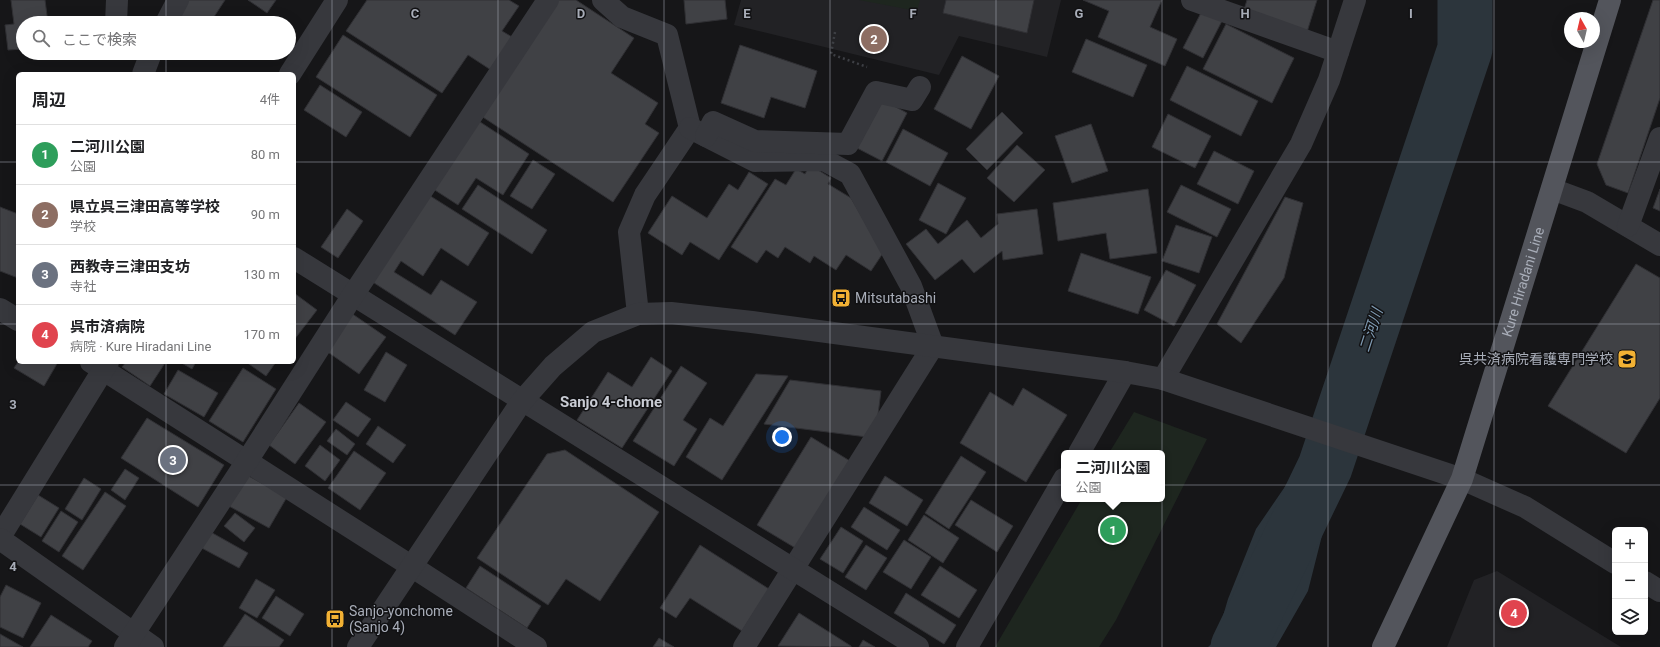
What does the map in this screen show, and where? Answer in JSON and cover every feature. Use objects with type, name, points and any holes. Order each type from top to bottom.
[{"type":"main road","name":"Kure Hiradani Line","points":[[1383,647],[1462,479],[1610,0]]},
{"type":"street","points":[[116,16],[117,0]]},
{"type":"street","points":[[170,16],[178,0]]},
{"type":"street","points":[[291,72],[337,0]]},
{"type":"street","points":[[129,640],[247,461],[353,295],[548,0]]},
{"type":"street","points":[[603,0],[622,17],[667,35],[698,132],[755,161],[824,160],[850,174],[911,286],[933,346]]},
{"type":"street","points":[[1192,0],[1338,52]]},
{"type":"street","points":[[1163,379],[1301,144],[1328,80],[1355,0]]},
{"type":"street","points":[[638,314],[629,232],[645,195],[698,132],[713,122],[755,141],[848,144],[876,92],[912,100],[920,86]]},
{"type":"street","points":[[1628,226],[1660,138]]},
{"type":"street","points":[[1552,189],[1587,202],[1660,245]]},
{"type":"street","points":[[296,259],[918,647]]},
{"type":"street","points":[[0,309],[16,319]]},
{"type":"street","points":[[358,647],[522,400],[553,366],[593,332],[638,314],[678,314],[933,346],[1125,372],[1163,379],[1462,479],[1525,508],[1612,561]]},
{"type":"street","points":[[744,647],[933,346]]},
{"type":"street","points":[[153,647],[129,640],[0,538],[101,364],[247,461],[536,647]]},
{"type":"street","points":[[1081,450],[1125,372]]},
{"type":"street","points":[[967,647],[1061,483]]},
{"type":"street","points":[[1648,584],[1660,592]]},
{"type":"path","points":[[831,54],[835,32]]},
{"type":"shaded area","points":[[741,0],[1061,0],[1047,57],[959,36],[939,75],[734,25]]},
{"type":"shaded area","points":[[859,0],[920,0],[917,11]]},
{"type":"shaded area","points":[[1134,412],[1207,439],[1116,620],[1099,647],[995,647],[1080,502],[1165,502],[1165,450],[1111,450]]},
{"type":"shaded area","points":[[1295,472],[1333,492],[1308,591],[1276,647],[1208,647],[1216,640],[1228,599],[1256,529]]},
{"type":"shaded area","points":[[1497,571],[1621,647],[1447,647],[1474,580]]},
{"type":"building","points":[[11,0],[45,0],[47,16],[16,16],[16,49],[8,50],[5,25],[14,24]]},
{"type":"building","points":[[187,0],[225,0],[215,16],[176,16]]},
{"type":"building","points":[[248,0],[276,0],[267,13]]},
{"type":"building","points":[[367,0],[509,0],[519,6],[502,31],[512,37],[491,70],[468,55],[442,93],[346,31]]},
{"type":"building","points":[[553,0],[576,0],[634,38],[611,73],[658,103],[645,124],[659,133],[613,202],[478,114]]},
{"type":"building","points":[[684,0],[725,0],[727,19],[686,24]]},
{"type":"building","points":[[946,0],[1034,0],[1027,33],[943,13]]},
{"type":"building","points":[[1083,0],[1162,0],[1150,27],[1177,39],[1165,66],[1098,37],[1109,11]]},
{"type":"building","points":[[1247,0],[1317,0],[1307,32],[1243,13]]},
{"type":"building","points":[[1653,0],[1660,0],[1660,98],[1628,193],[1606,185],[1597,164]]},
{"type":"building","points":[[1204,7],[1224,17],[1203,58],[1183,48]]},
{"type":"building","points":[[1226,24],[1294,58],[1272,103],[1203,69]]},
{"type":"building","points":[[343,35],[437,95],[410,137],[316,77]]},
{"type":"building","points":[[1086,39],[1147,65],[1133,97],[1072,72]]},
{"type":"building","points":[[740,45],[817,71],[805,108],[771,97],[764,118],[721,103]]},
{"type":"building","points":[[962,56],[999,76],[971,129],[934,109]]},
{"type":"building","points":[[1187,66],[1258,101],[1241,136],[1170,100]]},
{"type":"building","points":[[320,85],[362,112],[346,137],[304,110]]},
{"type":"building","points":[[883,100],[907,113],[882,161],[857,148]]},
{"type":"building","points":[[1002,112],[1023,133],[987,170],[966,149]]},
{"type":"building","points":[[1168,114],[1211,136],[1195,168],[1152,147]]},
{"type":"building","points":[[471,116],[529,154],[503,195],[476,178],[458,205],[427,185]]},
{"type":"building","points":[[1091,124],[1108,171],[1072,183],[1055,136]]},
{"type":"building","points":[[903,129],[948,153],[930,186],[886,162]]},
{"type":"building","points":[[1017,145],[1045,170],[1014,202],[987,178]]},
{"type":"building","points":[[1214,151],[1254,171],[1238,204],[1197,184]]},
{"type":"building","points":[[533,160],[555,174],[532,209],[510,196]]},
{"type":"building","points":[[810,165],[831,178],[828,184],[851,198],[883,253],[871,271],[846,255],[836,270],[814,256],[810,263],[785,247],[778,258],[766,250],[757,263],[731,247],[775,179],[786,185],[796,169],[805,174]]},
{"type":"building","points":[[749,172],[768,184],[719,260],[690,242],[682,255],[648,233],[672,196],[707,218],[729,184],[738,190]]},
{"type":"building","points":[[938,183],[966,198],[946,234],[919,220]]},
{"type":"building","points":[[478,185],[547,230],[532,254],[462,209]]},
{"type":"building","points":[[1181,185],[1231,209],[1217,237],[1167,212]]},
{"type":"building","points":[[1148,189],[1157,253],[1110,259],[1106,233],[1058,241],[1053,203]]},
{"type":"building","points":[[1660,189],[1660,211],[1653,208]]},
{"type":"building","points":[[424,192],[489,233],[468,266],[441,248],[423,276],[401,261],[394,272],[431,295],[441,280],[477,302],[455,335],[368,279]]},
{"type":"building","points":[[1285,197],[1303,203],[1284,278],[1241,343],[1217,324]]},
{"type":"building","points":[[0,207],[16,213],[16,277],[0,271]]},
{"type":"building","points":[[347,209],[363,221],[338,258],[321,247]]},
{"type":"building","points":[[1037,209],[1043,254],[1003,260],[1002,251],[974,273],[962,259],[935,280],[906,244],[926,229],[938,244],[967,220],[981,238],[998,224],[997,214]]},
{"type":"building","points":[[1176,225],[1212,237],[1199,273],[1162,261]]},
{"type":"building","points":[[1081,253],[1151,277],[1138,314],[1068,291]]},
{"type":"building","points":[[1636,264],[1660,278],[1660,398],[1626,453],[1548,406]]},
{"type":"building","points":[[1166,270],[1196,285],[1174,326],[1144,310]]},
{"type":"building","points":[[296,294],[317,310],[296,337]]},
{"type":"building","points":[[351,313],[386,337],[359,374],[325,350]]},
{"type":"building","points":[[386,352],[407,365],[385,402],[364,390]]},
{"type":"building","points":[[651,357],[672,371],[622,448],[577,420],[608,372],[632,387]]},
{"type":"building","points":[[17,364],[57,364],[44,386],[14,368]]},
{"type":"building","points":[[124,364],[164,364],[150,386],[122,367]]},
{"type":"building","points":[[183,364],[195,364],[192,369]]},
{"type":"building","points":[[249,364],[275,364],[266,376]]},
{"type":"building","points":[[681,366],[707,383],[683,420],[697,429],[674,466],[633,441]]},
{"type":"building","points":[[243,368],[276,389],[243,442],[209,421]]},
{"type":"building","points":[[178,370],[218,393],[204,417],[164,394]]},
{"type":"building","points":[[756,374],[788,376],[722,480],[686,457],[710,418],[723,426]]},
{"type":"building","points":[[790,380],[881,391],[875,438],[764,424]]},
{"type":"building","points":[[1023,388],[1067,415],[1026,482],[960,443],[990,392],[1013,406]]},
{"type":"building","points":[[346,402],[371,419],[358,437],[333,420]]},
{"type":"building","points":[[299,403],[326,422],[295,464],[269,445]]},
{"type":"building","points":[[147,418],[224,465],[198,507],[121,458]]},
{"type":"building","points":[[378,426],[406,445],[393,463],[366,444]]},
{"type":"building","points":[[336,429],[355,444],[347,455],[327,441]]},
{"type":"building","points":[[811,437],[850,461],[797,549],[757,525]]},
{"type":"building","points":[[320,445],[340,460],[325,481],[305,466]]},
{"type":"building","points":[[565,450],[659,512],[600,601],[566,579],[548,605],[477,558],[547,454]]},
{"type":"building","points":[[354,451],[386,473],[360,510],[328,488]]},
{"type":"building","points":[[961,456],[986,472],[949,529],[925,513]]},
{"type":"building","points":[[125,469],[139,478],[125,500],[111,490]]},
{"type":"building","points":[[245,474],[287,497],[269,528],[227,505]]},
{"type":"building","points":[[885,476],[923,500],[907,526],[869,503]]},
{"type":"building","points":[[84,478],[101,489],[82,520],[65,509]]},
{"type":"building","points":[[105,492],[126,506],[83,570],[62,556]]},
{"type":"building","points":[[38,495],[59,508],[41,537],[20,524]]},
{"type":"building","points":[[971,500],[1013,526],[997,552],[955,525]]},
{"type":"building","points":[[864,507],[900,530],[887,550],[851,527]]},
{"type":"building","points":[[61,511],[78,522],[59,552],[42,541]]},
{"type":"building","points":[[235,513],[255,528],[244,542],[224,526]]},
{"type":"building","points":[[924,515],[959,538],[943,563],[908,540]]},
{"type":"building","points":[[841,527],[863,541],[843,573],[820,559]]},
{"type":"building","points":[[207,530],[248,553],[239,568],[198,546]]},
{"type":"building","points":[[904,540],[931,557],[911,589],[883,572]]},
{"type":"building","points":[[700,545],[769,589],[742,631],[690,598],[676,618],[660,608]]},
{"type":"building","points":[[866,545],[887,558],[866,590],[845,577]]},
{"type":"building","points":[[480,566],[541,606],[527,628],[466,588]]},
{"type":"building","points":[[940,566],[977,590],[959,618],[921,595]]},
{"type":"building","points":[[256,579],[275,590],[257,618],[239,608]]},
{"type":"building","points":[[6,585],[41,603],[23,638],[0,627],[0,597]]},
{"type":"building","points":[[906,593],[956,625],[944,644],[894,613]]},
{"type":"building","points":[[276,596],[304,614],[290,636],[262,618]]},
{"type":"building","points":[[799,613],[851,646],[851,647],[778,646]]},
{"type":"building","points":[[245,614],[284,640],[279,647],[223,647]]},
{"type":"building","points":[[51,615],[92,641],[88,647],[30,647]]},
{"type":"building","points":[[0,634],[23,647],[0,647]]},
{"type":"building","points":[[659,638],[674,647],[653,647]]},
{"type":"building","points":[[863,640],[875,647],[859,647]]},
{"type":"waterway","name":"二河川","points":[[1238,647],[1325,467],[1465,49],[1465,0]]},
{"type":"place","name":"県立呉三津田高等学校","points":[[874,39]]},
{"type":"place","name":"Mitsutabashi","points":[[841,298]]},
{"type":"place","name":"呉共済病院看護専門学校","points":[[1627,359]]},
{"type":"place","name":"西教寺三津田支坊","points":[[173,460]]},
{"type":"place","name":"二河川公園","points":[[1113,530]]},
{"type":"place","name":"呉市済病院","points":[[1514,613]]},
{"type":"place","name":"Sanjo-yonchome (Sanjo 4)","points":[[335,619]]},
{"type":"district","name":"Sanjo 4-chome","points":[[611,402]]}]
